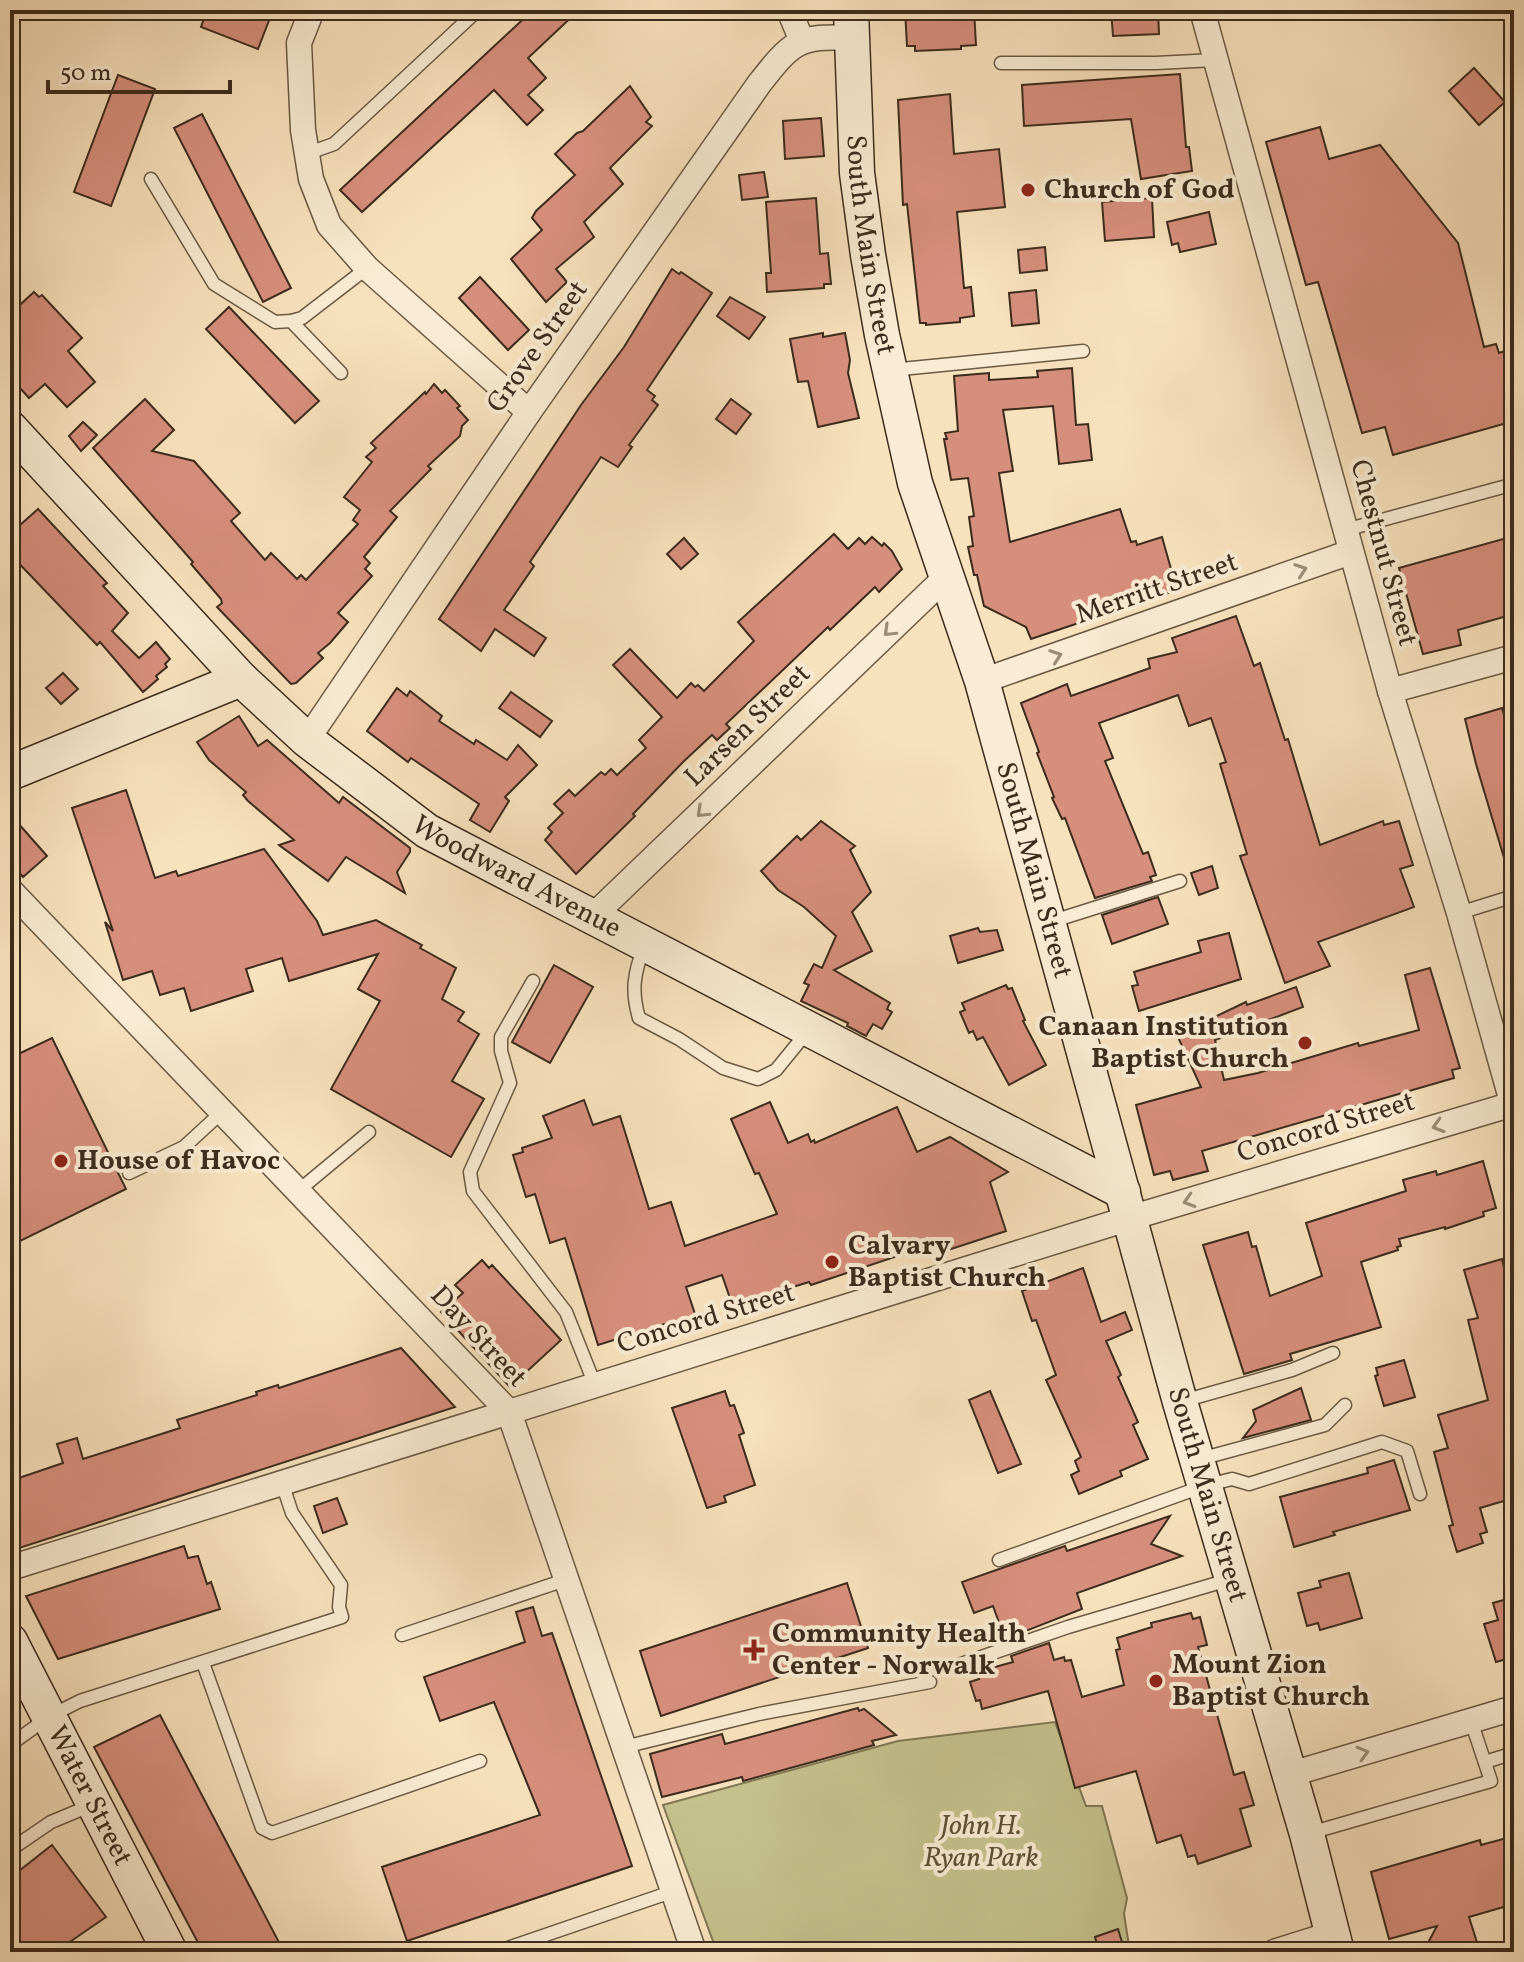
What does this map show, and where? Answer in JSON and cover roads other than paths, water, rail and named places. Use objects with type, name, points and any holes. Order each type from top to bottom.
[{"type":"main road","name":"South Main Street","points":[[852,24],[857,173],[868,255],[889,370],[915,483],[982,681],[1200,1473],[1307,1834],[1334,1943]]},
{"type":"main road","name":"Woodward Avenue","points":[[10,428],[241,679],[307,740],[427,831],[809,1029],[1126,1205]]},
{"type":"main road","points":[[10,773],[241,679]]},
{"type":"main road","name":"Water Street","points":[[10,1641],[167,1951]]},
{"type":"street","points":[[312,10],[299,43],[303,130],[311,179],[329,225],[367,268],[529,412]]},
{"type":"street","points":[[789,10],[802,41],[852,24]]},
{"type":"street","name":"Chestnut Street","points":[[1202,10],[1390,691],[1459,913],[1513,1106]]},
{"type":"street","name":"Grove Street","points":[[307,740],[529,412],[759,84],[784,51],[802,41]]},
{"type":"street","name":"Merritt Street","points":[[982,681],[1348,541]]},
{"type":"street","name":"Larsen Street","points":[[592,917],[946,577]]},
{"type":"street","points":[[1390,691],[1514,657]]},
{"type":"street","name":"Day Street","points":[[10,890],[509,1412],[694,1952]]},
{"type":"street","name":"Concord Street","points":[[10,1568],[595,1385],[1126,1205],[1513,1106]]},
{"type":"street","points":[[1288,1775],[1514,1708]]},
{"type":"street","points":[[1274,1952],[1334,1943]]},
{"type":"lane","points":[[306,154],[334,144],[478,10]]},
{"type":"lane","points":[[1001,63],[1215,60]]},
{"type":"lane","points":[[151,179],[214,284],[275,322],[302,318],[367,268]]},
{"type":"lane","points":[[291,321],[341,373]]},
{"type":"lane","points":[[889,370],[1083,351]]},
{"type":"lane","points":[[1348,541],[1514,484]]},
{"type":"lane","points":[[1048,922],[1180,881]]},
{"type":"lane","points":[[1459,913],[1514,896]]},
{"type":"lane","points":[[645,944],[634,974],[633,997],[639,1018],[679,1039],[723,1068],[758,1079],[776,1070],[809,1029]]},
{"type":"lane","points":[[533,981],[501,1037],[501,1051],[510,1083],[470,1172],[473,1191],[566,1312],[595,1385]]},
{"type":"lane","points":[[129,1173],[184,1147],[222,1112]]},
{"type":"lane","points":[[298,1191],[369,1132]]},
{"type":"lane","points":[[1180,1402],[1292,1370],[1333,1353]]},
{"type":"lane","points":[[999,1560],[1200,1473],[1325,1425],[1345,1405]]},
{"type":"lane","points":[[1200,1473],[1249,1484],[1382,1442],[1407,1451],[1420,1494]]},
{"type":"lane","points":[[10,1745],[50,1716],[80,1701],[342,1617],[339,1607],[341,1585],[292,1513],[282,1483]]},
{"type":"lane","points":[[402,1635],[568,1579]]},
{"type":"lane","points":[[961,1664],[1068,1627],[1231,1579]]},
{"type":"lane","points":[[203,1663],[262,1828],[272,1833],[480,1761]]},
{"type":"lane","points":[[624,1747],[759,1714],[930,1682]]},
{"type":"lane","points":[[1307,1834],[1491,1781],[1471,1721]]},
{"type":"lane","points":[[1485,1762],[1514,1753]]},
{"type":"lane","points":[[10,1850],[51,1822],[95,1804]]},
{"type":"lane","points":[[496,1952],[674,1891]]},
{"type":"place","name":"Church of God","points":[[1028,190]]},
{"type":"place","name":"Canaan Institution Baptist Church","points":[[1305,1043]]},
{"type":"place","name":"House of Havoc","points":[[61,1161]]},
{"type":"place","name":"Calvary Baptist Church","points":[[832,1262]]},
{"type":"place","name":"Community Health Center - Norwalk","points":[[754,1650]]},
{"type":"place","name":"Mount Zion Baptist Church","points":[[1156,1681]]},
{"type":"park label","name":"John H. Ryan Park","points":[[981,1842]]}]
